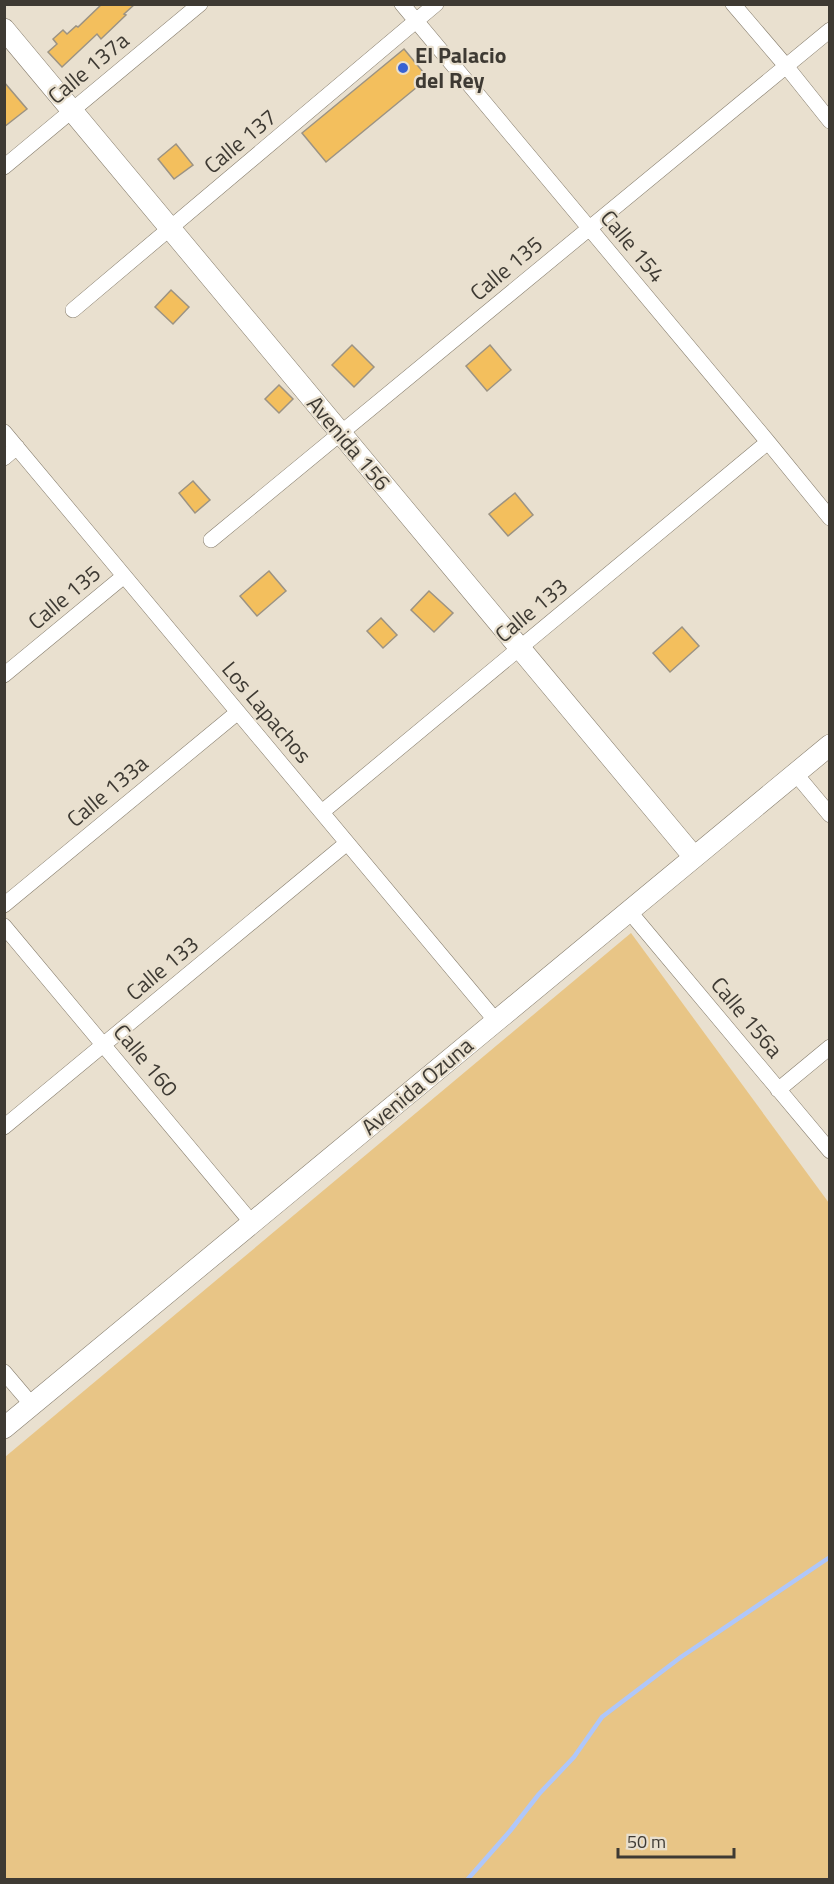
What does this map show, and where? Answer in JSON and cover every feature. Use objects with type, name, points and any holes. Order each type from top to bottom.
[{"type":"main road","name":"Avenida 156","points":[[4,30],[694,857]]},
{"type":"main road","name":"Avenida Ozuna","points":[[4,1428],[830,745]]},
{"type":"street","name":"Calle 137a","points":[[4,167],[200,4]]},
{"type":"street","name":"Calle 154","points":[[402,4],[830,518]]},
{"type":"street","name":"Calle 137","points":[[73,310],[436,4]]},
{"type":"street","points":[[734,4],[830,121]]},
{"type":"street","name":"Calle 135","points":[[211,540],[830,30]]},
{"type":"street","name":"Los Lapachos","points":[[4,432],[496,1021]]},
{"type":"street","name":"Calle 133","points":[[322,813],[768,442]]},
{"type":"street","points":[[4,458],[17,447]]},
{"type":"street","name":"Calle 135","points":[[4,675],[124,576]]},
{"type":"street","name":"Calle 133a","points":[[4,905],[238,712]]},
{"type":"street","points":[[795,774],[830,815]]},
{"type":"street","name":"Calle 133","points":[[4,1127],[347,843]]},
{"type":"street","name":"Calle 156a","points":[[629,911],[830,1151]]},
{"type":"street","name":"Calle 160","points":[[4,926],[252,1223]]},
{"type":"street","points":[[778,1090],[830,1047]]},
{"type":"street","points":[[4,1372],[33,1405]]},
{"type":"shaded area","points":[[631,933],[829,1203],[829,1879],[5,1879],[5,1457]]},
{"type":"building","points":[[102,4],[135,4],[101,39],[97,34],[62,67],[48,52],[57,44],[53,39],[63,30],[67,34],[76,26],[78,27]]},
{"type":"building","points":[[404,49],[428,78],[326,162],[302,133]]},
{"type":"building","points":[[4,82],[27,109],[4,127]]},
{"type":"building","points":[[176,144],[193,165],[174,179],[158,159]]},
{"type":"building","points":[[171,290],[189,307],[173,324],[155,307]]},
{"type":"building","points":[[352,345],[374,367],[354,387],[332,365]]},
{"type":"building","points":[[490,345],[511,370],[487,391],[466,366]]},
{"type":"building","points":[[279,385],[293,399],[279,413],[265,399]]},
{"type":"building","points":[[193,481],[210,500],[195,513],[179,493]]},
{"type":"building","points":[[515,493],[533,515],[508,536],[489,514]]},
{"type":"building","points":[[269,571],[286,591],[257,616],[240,596]]},
{"type":"building","points":[[429,591],[453,613],[434,632],[411,610]]},
{"type":"building","points":[[381,618],[397,635],[383,648],[367,631]]},
{"type":"building","points":[[682,627],[699,646],[670,672],[653,653]]},
{"type":"waterway","points":[[467,1880],[539,1794],[574,1757],[602,1717],[681,1657],[830,1557]]},
{"type":"place","name":"El Palacio del Rey","points":[[403,68]]}]
